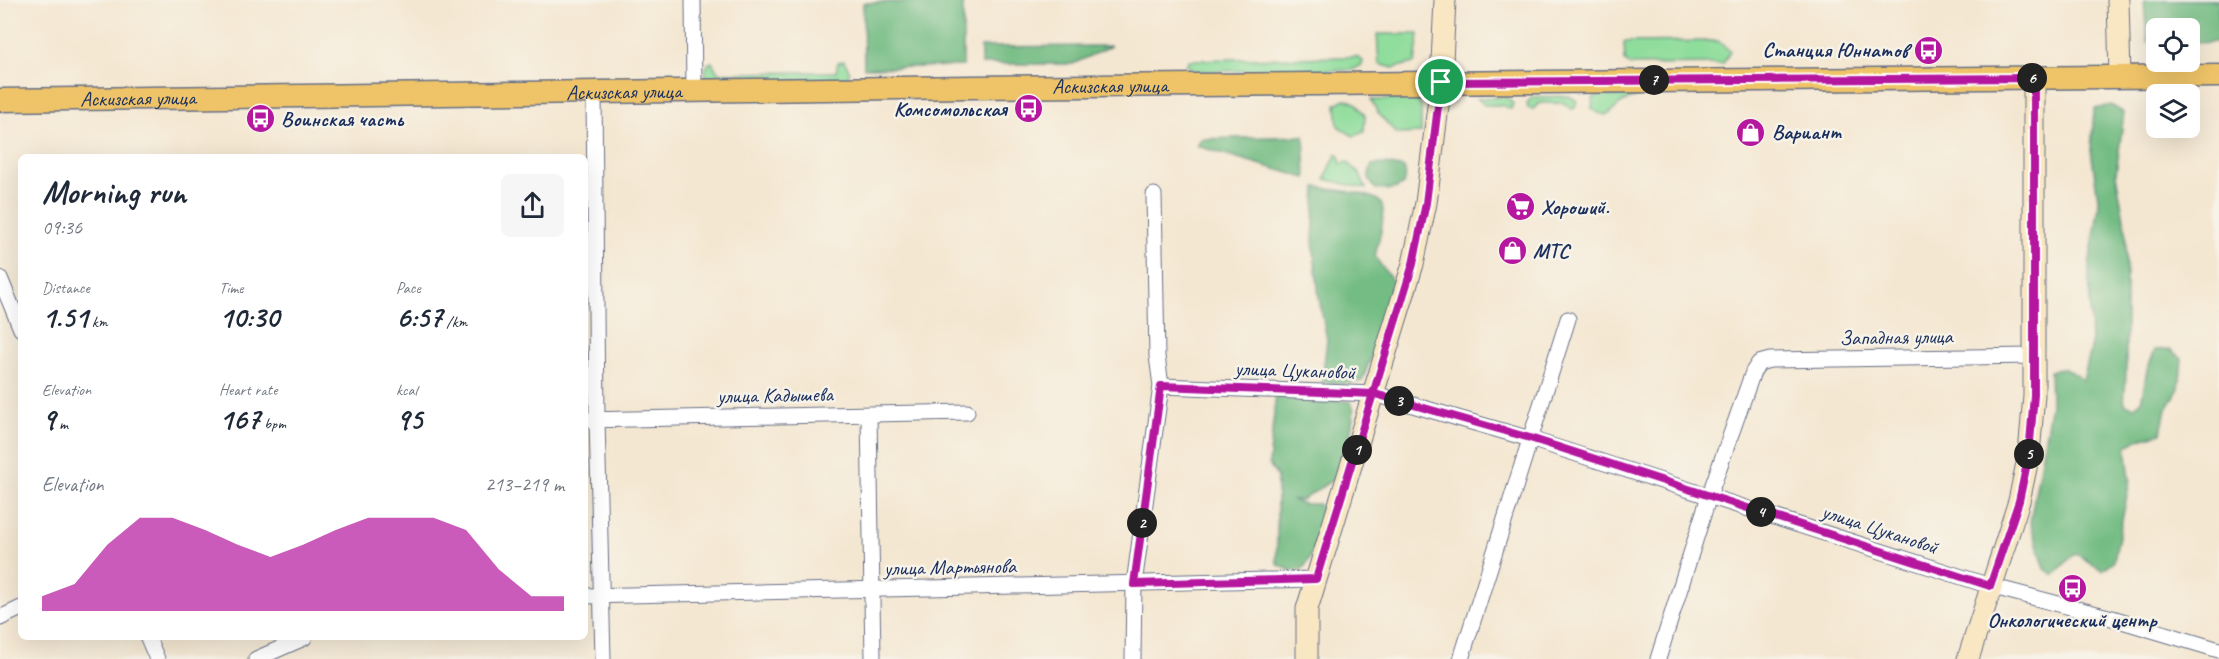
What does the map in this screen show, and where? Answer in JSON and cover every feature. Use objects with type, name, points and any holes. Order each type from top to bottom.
[{"type":"main road","name":"Аскизская улица","points":[[0,100],[1441,82],[2219,76]]},
{"type":"street","points":[[693,0],[694,91]]},
{"type":"street","points":[[1307,659],[1307,609],[1375,394],[1413,264],[1426,203],[1441,82],[1445,0]]},
{"type":"street","points":[[2118,0],[2120,77]]},
{"type":"street","points":[[1968,659],[2019,501],[2029,454],[2034,395],[2034,78]]},
{"type":"street","points":[[594,92],[591,420],[603,659]]},
{"type":"street","points":[[1133,659],[1134,584],[1161,386],[1157,356],[1154,195]]},
{"type":"street","points":[[0,278],[18,322]]},
{"type":"street","points":[[1461,659],[1568,319]]},
{"type":"street","name":"Западная улица","points":[[1709,496],[1752,372],[1759,363],[1770,360],[2033,356]]},
{"type":"street","name":"улица Цукановой","points":[[1161,386],[1375,394],[1530,438],[1990,586],[2112,618],[2219,650]]},
{"type":"street","name":"улица Кадышева","points":[[591,420],[967,412]]},
{"type":"street","points":[[869,414],[873,659]]},
{"type":"street","points":[[1658,659],[1709,496]]},
{"type":"street","name":"улица Мартьянова","points":[[588,596],[1316,579]]},
{"type":"street","points":[[0,618],[18,609]]},
{"type":"street","points":[[149,640],[157,659]]},
{"type":"street","points":[[256,659],[299,640]]},
{"type":"green space","points":[[963,0],[963,66],[864,68],[863,3]]},
{"type":"green space","points":[[2144,0],[2219,0],[2219,42],[2200,43],[2200,18],[2146,18],[2146,28]]},
{"type":"green space","points":[[1377,34],[1419,34],[1415,63],[1393,68],[1379,64]]},
{"type":"green space","points":[[1718,41],[1730,51],[1723,64],[1631,65],[1625,61],[1624,42]]},
{"type":"green space","points":[[1111,46],[1073,64],[981,64],[981,47]]},
{"type":"green space","points":[[1357,57],[1363,61],[1362,65],[1352,70],[1195,71],[1186,65],[1189,60]]},
{"type":"green space","points":[[844,61],[849,70],[848,78],[719,84],[706,77],[705,71],[708,64],[712,62],[718,73],[836,72],[838,62]]},
{"type":"green space","points":[[1569,96],[1577,101],[1575,108],[1571,109],[1564,103],[1540,103],[1533,109],[1528,108],[1527,103],[1532,97]]},
{"type":"green space","points":[[1641,96],[1628,100],[1604,115],[1592,109],[1593,98]]},
{"type":"green space","points":[[1507,97],[1513,104],[1511,109],[1501,105],[1484,105],[1477,98]]},
{"type":"green space","points":[[1345,99],[1356,103],[1365,116],[1364,132],[1353,136],[1338,126],[1336,104]]},
{"type":"green space","points":[[1417,99],[1421,105],[1421,133],[1397,134],[1378,113],[1371,100]]},
{"type":"green space","points":[[2111,105],[2124,113],[2116,174],[2126,230],[2124,404],[2134,407],[2141,402],[2147,370],[2155,350],[2170,349],[2182,359],[2179,388],[2165,413],[2161,433],[2126,446],[2130,480],[2114,561],[2102,570],[2075,553],[2054,575],[2045,569],[2030,522],[2051,404],[2050,371],[2065,368],[2083,380],[2091,349],[2089,265],[2099,206],[2091,150],[2094,109]]},
{"type":"green space","points":[[1304,136],[1306,178],[1197,146],[1201,139]]},
{"type":"green space","points":[[1336,155],[1339,155],[1341,164],[1348,162],[1360,175],[1366,189],[1325,179]]},
{"type":"green space","points":[[1385,164],[1404,168],[1405,180],[1399,187],[1388,190],[1376,189],[1371,183],[1369,175],[1372,165]]},
{"type":"green space","points":[[1316,187],[1372,197],[1382,205],[1382,223],[1375,256],[1394,284],[1362,381],[1342,384],[1322,381],[1327,340],[1319,298],[1313,241]]},
{"type":"green space","points":[[1276,392],[1351,402],[1354,410],[1351,431],[1334,479],[1302,500],[1292,500],[1303,504],[1318,504],[1322,507],[1313,551],[1305,566],[1297,571],[1277,564],[1277,477],[1269,464]]},
{"type":"place","name":"Станция Юннатов","points":[[1929,50]]},
{"type":"place","name":"Комсомольская","points":[[1028,109]]},
{"type":"place","name":"Воинская часть","points":[[260,119]]},
{"type":"place","name":"Вариант","points":[[1751,132]]},
{"type":"place","name":"Хороший.","points":[[1520,207]]},
{"type":"place","name":"МТС","points":[[1512,251]]},
{"type":"place","name":"Онкологический центр","points":[[2072,589]]},
{"type":"route","points":[[1441,82],[1426,203],[1413,264],[1375,394],[1316,579],[1134,584],[1161,386],[1375,394],[1530,438],[1990,586],[2019,501],[2029,454],[2034,395],[2034,78],[1441,82]]}]
